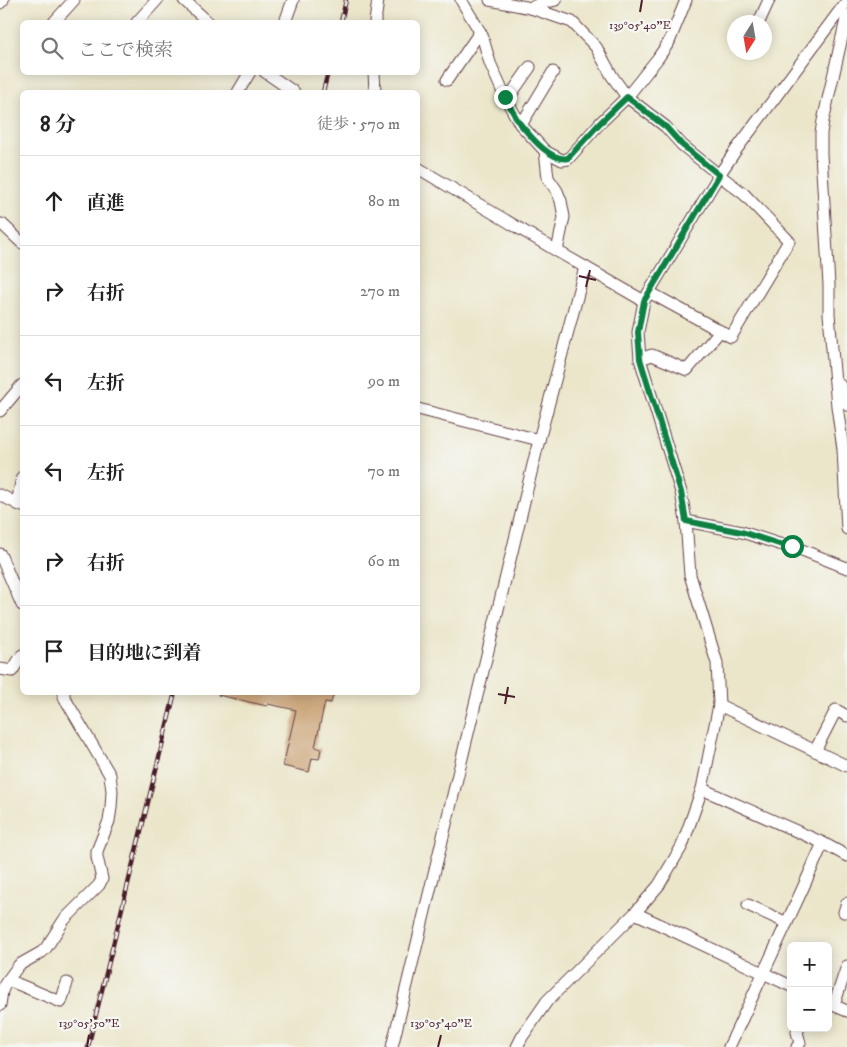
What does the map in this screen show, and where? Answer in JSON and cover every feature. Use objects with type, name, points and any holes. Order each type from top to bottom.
[{"type":"street","points":[[0,3],[3,0]]},
{"type":"street","points":[[56,20],[74,0]]},
{"type":"street","points":[[139,20],[157,0]]},
{"type":"street","points":[[184,0],[206,20]]},
{"type":"street","points":[[286,20],[293,0]]},
{"type":"street","points":[[375,20],[378,0]]},
{"type":"street","points":[[461,0],[480,32],[490,63],[521,125],[545,151],[562,160],[568,158],[627,97],[658,58],[669,42],[686,0]]},
{"type":"street","points":[[420,169],[557,252],[731,336],[789,241],[744,194],[682,145],[666,127],[627,97],[612,76],[596,47],[572,22],[531,8],[490,0]]},
{"type":"street","points":[[531,8],[556,0]]},
{"type":"street","points":[[762,15],[769,0]]},
{"type":"street","points":[[517,1047],[522,1036],[547,1001],[635,913],[659,885],[682,846],[702,789],[719,705],[717,663],[690,575],[686,521],[681,492],[640,359],[638,332],[646,296],[736,150],[847,2]]},
{"type":"street","points":[[847,15],[823,121],[820,154],[829,285],[829,314],[837,406],[843,449],[847,529]]},
{"type":"street","points":[[447,80],[480,32]]},
{"type":"street","points":[[507,100],[530,67]]},
{"type":"street","points":[[521,125],[553,72]]},
{"type":"street","points":[[239,90],[248,75]]},
{"type":"street","points":[[269,75],[291,90]]},
{"type":"street","points":[[374,75],[375,90]]},
{"type":"street","points":[[545,151],[548,178],[557,191],[564,217],[557,252]]},
{"type":"street","points":[[2,224],[20,241]]},
{"type":"street","points":[[392,1047],[539,440],[585,267]]},
{"type":"street","points":[[640,359],[652,355],[687,370],[720,331]]},
{"type":"street","points":[[835,372],[847,406]]},
{"type":"street","points":[[0,411],[20,387]]},
{"type":"street","points":[[420,410],[539,440]]},
{"type":"street","points":[[0,495],[20,505]]},
{"type":"street","points":[[686,521],[742,532],[779,544],[792,546],[847,568]]},
{"type":"street","points":[[0,554],[20,600]]},
{"type":"street","points":[[0,669],[12,671],[20,658]]},
{"type":"street","points":[[0,1005],[5,984],[19,965],[46,948],[64,920],[99,885],[102,879],[96,857],[109,821],[112,791],[110,775],[64,695]]},
{"type":"street","points":[[719,705],[847,766]]},
{"type":"street","points":[[815,751],[836,710],[847,716]]},
{"type":"street","points":[[702,789],[823,843],[847,856]]},
{"type":"street","points":[[729,1047],[823,843]]},
{"type":"street","points":[[748,905],[787,923]]},
{"type":"street","points":[[635,913],[787,984]]},
{"type":"street","points":[[832,1002],[847,966]]},
{"type":"street","points":[[8,980],[61,1002],[67,983]]},
{"type":"street","points":[[832,1004],[847,1011]]},
{"type":"street","points":[[797,1032],[800,1042],[797,1047]]},
{"type":"building","points":[[218,695],[333,695],[331,703],[325,702],[315,747],[321,749],[319,759],[312,758],[309,772],[283,766],[296,710],[268,704],[267,706]]},
{"type":"railway","points":[[341,20],[346,0]]},
{"type":"railway","points":[[324,90],[327,75]]},
{"type":"railway","points":[[88,1047],[174,695]]},
{"type":"route","points":[[505,97],[520,124],[545,151],[562,160],[568,158],[627,97],[666,127],[682,145],[719,175],[644,301],[638,332],[640,359],[681,492],[686,521],[742,532],[779,544],[792,546]]}]
